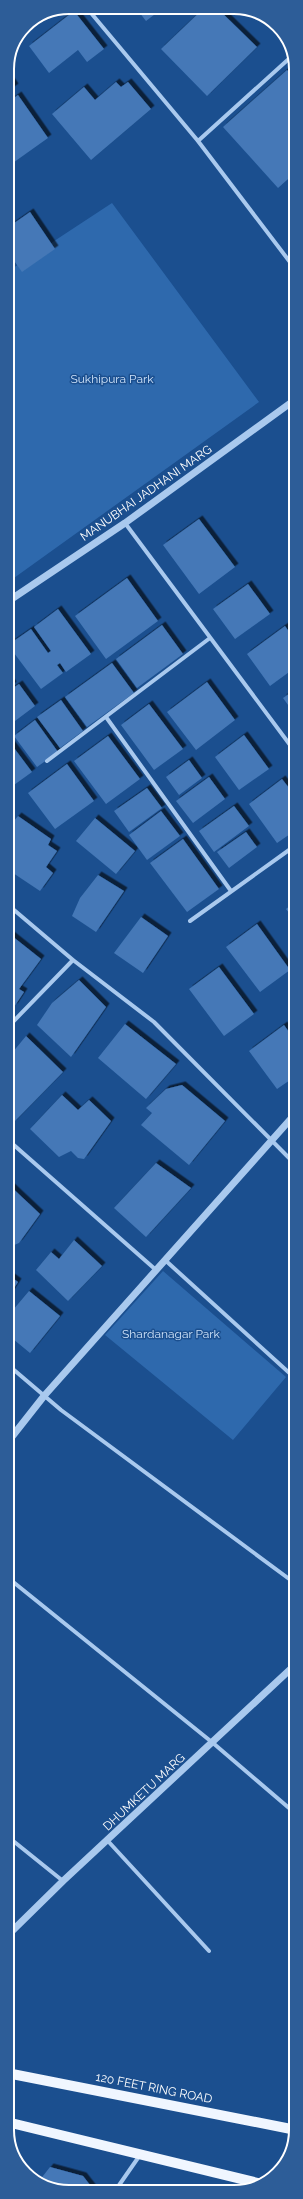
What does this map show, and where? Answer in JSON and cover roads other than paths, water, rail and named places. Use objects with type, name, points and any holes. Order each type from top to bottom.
[{"type":"main road","name":"120 FEET RING ROAD","points":[[14,2074],[289,2129]]},
{"type":"main road","points":[[14,2124],[253,2182]]},
{"type":"street","points":[[92,14],[198,141],[289,261]]},
{"type":"street","points":[[198,141],[288,59]]},
{"type":"street","name":"MANUBHAI JADHANI MARG","points":[[14,597],[125,523],[289,404]]},
{"type":"street","points":[[125,523],[289,744]]},
{"type":"street","points":[[47,761],[210,638]]},
{"type":"street","points":[[106,717],[231,891]]},
{"type":"street","points":[[190,921],[289,850]]},
{"type":"street","points":[[14,910],[74,960],[154,1022],[289,1158]]},
{"type":"street","points":[[14,1021],[74,960]]},
{"type":"street","points":[[14,1434],[44,1396],[289,1121]]},
{"type":"street","points":[[14,1145],[156,1270]]},
{"type":"street","points":[[165,1260],[289,1373]]},
{"type":"street","points":[[14,1370],[44,1396],[289,1579]]},
{"type":"street","points":[[14,1583],[213,1743],[289,1808]]},
{"type":"street","name":"DHUMKETU MARG","points":[[14,1929],[63,1881],[289,1671]]},
{"type":"street","points":[[107,1840],[209,1951]]},
{"type":"street","points":[[14,1842],[63,1881]]},
{"type":"street","points":[[119,2185],[140,2155]]},
{"type":"park label","name":"Sukhipura Park","points":[[112,379]]},
{"type":"park label","name":"Shardanagar Park","points":[[171,1334]]}]
